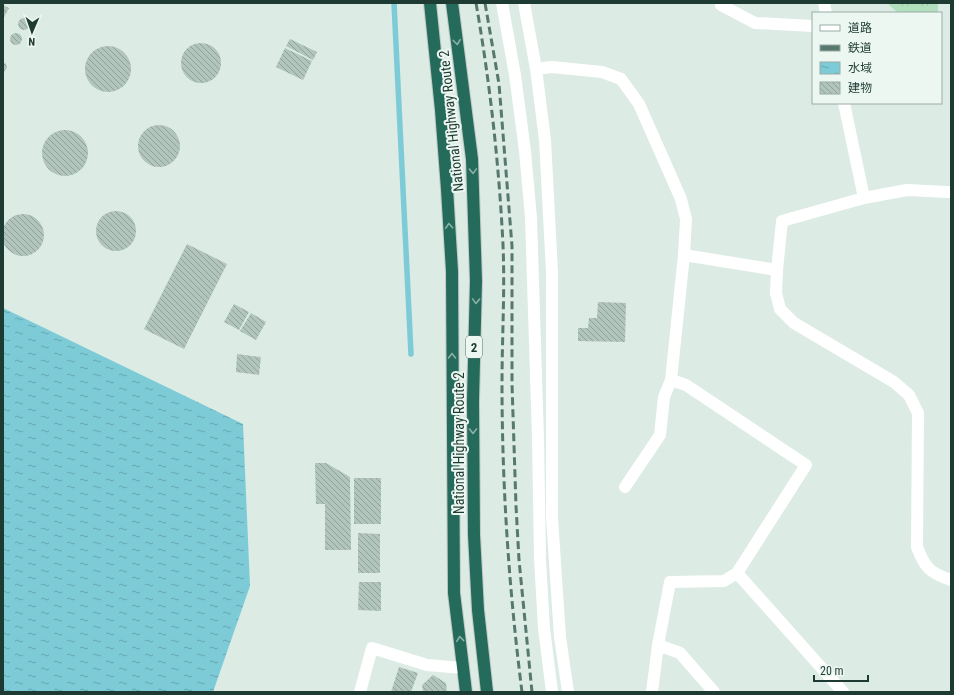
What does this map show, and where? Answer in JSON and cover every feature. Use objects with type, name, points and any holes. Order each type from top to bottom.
[{"type":"highway","name":"National Highway Route 2","points":[[430,3],[448,189],[451,264],[454,593],[466,692]]},
{"type":"highway","name":"National Highway Route 2","points":[[452,3],[472,159],[476,282],[473,401],[474,535],[478,610],[487,692]]},
{"type":"street","points":[[502,3],[515,75],[524,144],[531,218],[540,559],[544,628],[552,692]]},
{"type":"street","points":[[524,3],[536,69],[545,140],[552,272],[552,518],[560,637],[568,692]]},
{"type":"street","points":[[721,3],[721,5],[755,23],[812,26]]},
{"type":"street","points":[[536,69],[552,67],[602,72],[621,79],[639,104],[681,199],[686,219],[684,256],[671,380],[664,397],[660,435],[625,487]]},
{"type":"street","points":[[844,104],[864,198]]},
{"type":"street","points":[[948,192],[908,190],[864,198],[782,221],[776,293],[780,309],[794,323],[894,382],[909,395],[918,413],[917,547],[923,562],[935,575],[951,580]]},
{"type":"street","points":[[684,256],[777,270]]},
{"type":"street","points":[[652,692],[658,645],[670,582],[724,581],[737,573],[806,466],[686,385],[671,380]]},
{"type":"street","points":[[737,573],[843,692]]},
{"type":"street","points":[[658,645],[680,653],[714,692]]},
{"type":"street","points":[[360,692],[372,648],[427,664],[463,668]]},
{"type":"green space","points":[[887,3],[938,3],[938,12],[897,12]]},
{"type":"water","points":[[3,308],[243,424],[250,586],[213,692],[3,692]]},
{"type":"building","points":[[3,5],[9,8],[3,19]]},
{"type":"building","points":[[22,18],[26,18],[30,24],[26,30],[22,30],[18,26],[18,22]]},
{"type":"building","points":[[16,33],[20,35],[22,39],[20,43],[16,45],[12,43],[10,39],[12,35]]},
{"type":"building","points":[[290,39],[317,52],[313,60],[286,46]]},
{"type":"building","points":[[201,43],[209,45],[215,49],[219,55],[221,63],[219,71],[215,77],[209,81],[201,83],[193,81],[187,77],[183,71],[181,63],[183,55],[187,49],[193,45]]},
{"type":"building","points":[[113,46],[125,52],[130,60],[130,78],[125,86],[117,91],[103,92],[91,86],[86,78],[85,64],[91,52],[99,47]]},
{"type":"building","points":[[285,48],[312,61],[303,80],[276,67]]},
{"type":"building","points":[[3,62],[6,64],[7,68],[3,73]]},
{"type":"building","points":[[159,125],[174,131],[180,146],[174,161],[159,167],[144,161],[138,146],[144,131]]},
{"type":"building","points":[[70,130],[82,136],[87,144],[87,162],[82,170],[74,175],[60,176],[48,170],[43,162],[42,148],[48,136],[56,131]]},
{"type":"building","points":[[120,211],[127,214],[133,220],[136,231],[135,239],[127,248],[120,251],[112,251],[105,248],[97,239],[96,227],[99,220],[108,212]]},
{"type":"building","points":[[19,214],[27,214],[35,217],[41,223],[44,235],[41,247],[35,253],[27,256],[19,256],[11,253],[5,247],[2,239],[2,231],[5,223],[11,217]]},
{"type":"building","points":[[187,244],[227,264],[184,349],[144,329]]},
{"type":"building","points":[[598,302],[626,303],[625,342],[578,341],[578,328],[588,328],[589,318],[597,318]]},
{"type":"building","points":[[234,304],[249,312],[239,330],[224,322]]},
{"type":"building","points":[[251,313],[266,322],[256,340],[240,331]]},
{"type":"building","points":[[237,354],[261,357],[259,375],[236,372]]},
{"type":"building","points":[[315,463],[326,463],[350,477],[351,550],[325,550],[325,504],[316,504]]},
{"type":"building","points":[[354,478],[381,478],[381,524],[354,524]]},
{"type":"building","points":[[358,533],[380,534],[380,573],[358,573]]},
{"type":"building","points":[[359,582],[381,582],[381,611],[358,610]]},
{"type":"building","points":[[399,667],[418,673],[411,692],[391,692]]},
{"type":"building","points":[[433,675],[446,683],[447,692],[423,692],[422,685]]},
{"type":"waterway","points":[[394,3],[411,354]]},
{"type":"railway","points":[[476,3],[490,93],[501,215],[504,262],[502,384],[503,461],[513,615],[522,692]]},
{"type":"railway","points":[[485,3],[499,84],[512,246],[512,384],[516,506],[519,560],[532,692]]}]
